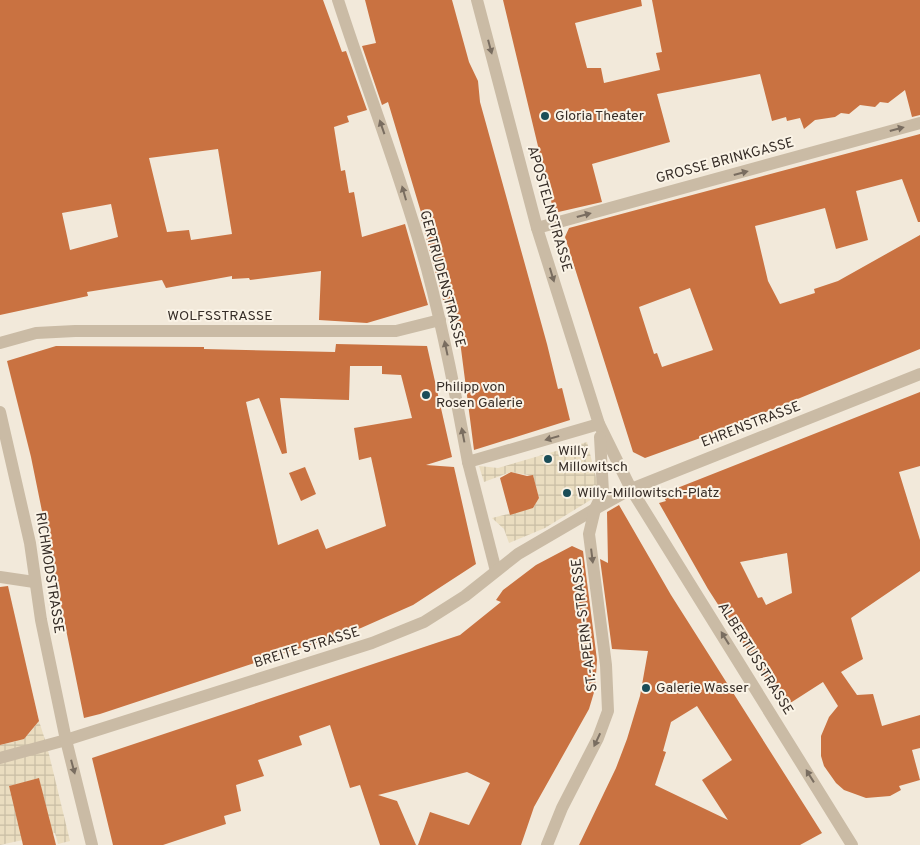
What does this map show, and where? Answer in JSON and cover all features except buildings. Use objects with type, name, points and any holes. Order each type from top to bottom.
[{"type":"street","name":"GERTRUDENSTRASSE","points":[[338,0],[359,66],[398,173],[440,320],[468,462],[496,571]]},
{"type":"street","name":"APOSTELNSTRASSE","points":[[477,0],[537,228],[598,424],[602,452],[603,492],[595,508]]},
{"type":"street","name":"GROSSE BRINKGASSE","points":[[537,228],[920,123]]},
{"type":"street","name":"WOLFSSTRASSE","points":[[0,343],[36,333],[75,331],[396,331],[440,320]]},
{"type":"street","name":"EHRENSTRASSE","points":[[595,508],[631,489],[920,374]]},
{"type":"street","name":"RICHMODSTRASSE","points":[[0,412],[26,525],[34,582],[66,740],[92,845]]},
{"type":"street","name":"APOSTELNSTRASSE","points":[[598,424],[631,489]]},
{"type":"street","points":[[468,462],[598,424]]},
{"type":"street","name":"ALBERTUSSTRASSE","points":[[631,489],[852,845]]},
{"type":"street","name":"BREITE STRASSE","points":[[0,758],[66,740],[372,643],[424,622],[448,609],[518,554],[595,508]]},
{"type":"street","name":"ST.-APERN-STRASSE","points":[[547,845],[562,808],[598,738],[608,711],[606,665],[589,534],[595,508]]},
{"type":"street","points":[[0,577],[34,582]]},
{"type":"shaded area","name":"Willy-Millowitsch-Platz","points":[[587,442],[597,481],[597,496],[545,528],[509,543],[504,529],[492,518],[533,508],[539,498],[533,476],[511,472],[484,482],[479,466],[498,468]]},
{"type":"shaded area","points":[[39,721],[70,841],[58,844],[55,833],[0,845],[0,745],[17,741],[17,737],[28,735]],"holes":[[[39,779],[48,815],[18,822],[9,786]]]},
{"type":"place","name":"Gloria Theater","points":[[545,116]]},
{"type":"place","name":"Philipp von Rosen Galerie","points":[[426,395]]},
{"type":"place","name":"Willy Millowitsch","points":[[548,459]]},
{"type":"place","name":"Willy-Millowitsch-Platz","points":[[567,493]]},
{"type":"place","name":"Galerie Wasser","points":[[646,688]]}]
